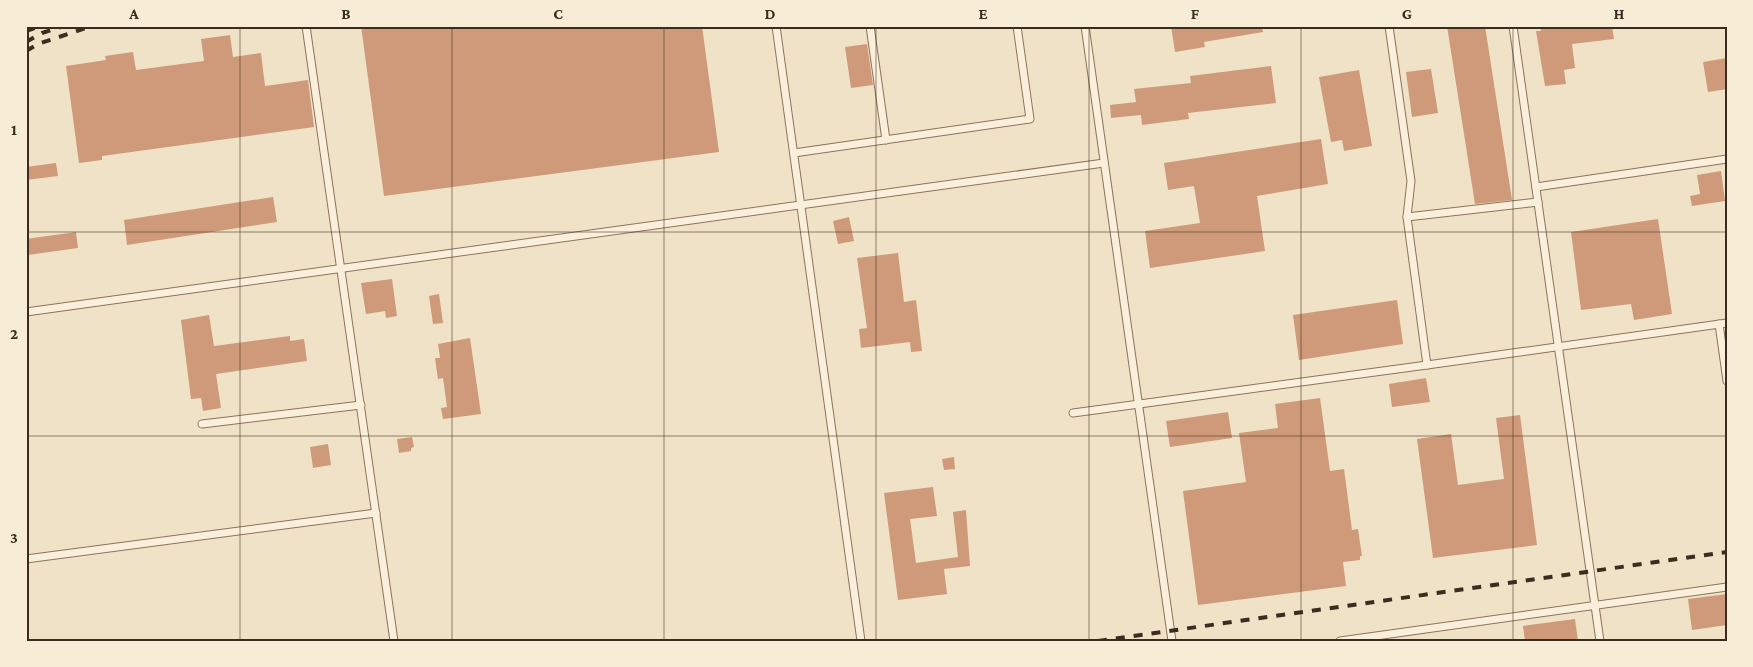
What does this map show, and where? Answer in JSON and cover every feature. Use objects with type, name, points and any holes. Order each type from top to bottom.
[{"type":"lane","points":[[306,26],[394,641]]},
{"type":"lane","points":[[776,26],[861,641]]},
{"type":"lane","points":[[870,26],[886,140]]},
{"type":"lane","points":[[794,153],[1030,119],[1017,26]]},
{"type":"lane","points":[[1085,26],[1172,641]]},
{"type":"lane","points":[[1389,26],[1411,181],[1407,217],[1427,365]]},
{"type":"lane","points":[[1514,26],[1600,641]]},
{"type":"lane","points":[[1536,187],[1727,160]]},
{"type":"lane","points":[[26,312],[1104,163]]},
{"type":"lane","points":[[1407,217],[1538,202]]},
{"type":"lane","points":[[1073,413],[1723,324],[1727,381]]},
{"type":"lane","points":[[202,424],[361,405]]},
{"type":"lane","points":[[26,559],[376,512]]},
{"type":"lane","points":[[1340,641],[1727,587]]},
{"type":"building","points":[[361,26],[702,26],[719,152],[384,196]]},
{"type":"building","points":[[1171,26],[1262,26],[1263,32],[1204,42],[1205,47],[1175,52]]},
{"type":"building","points":[[1447,26],[1485,26],[1512,200],[1475,204]]},
{"type":"building","points":[[1540,26],[1612,26],[1614,39],[1572,44],[1575,68],[1564,70],[1566,84],[1545,86],[1536,31],[1541,31]]},
{"type":"building","points":[[230,35],[233,57],[261,53],[265,86],[308,80],[314,127],[102,156],[102,160],[79,163],[66,66],[106,60],[105,56],[133,52],[136,70],[204,61],[201,39]]},
{"type":"building","points":[[867,44],[873,85],[851,88],[845,47]]},
{"type":"building","points":[[1727,58],[1727,89],[1708,92],[1703,62]]},
{"type":"building","points":[[1271,66],[1276,103],[1188,113],[1189,119],[1142,125],[1141,115],[1111,118],[1110,105],[1136,102],[1134,89],[1191,83],[1190,76]]},
{"type":"building","points":[[1431,69],[1438,113],[1412,117],[1406,72]]},
{"type":"building","points":[[1359,70],[1372,146],[1344,151],[1342,140],[1331,142],[1319,77]]},
{"type":"building","points":[[1321,139],[1328,184],[1257,196],[1265,251],[1150,268],[1145,231],[1200,223],[1194,186],[1168,190],[1164,163]]},
{"type":"building","points":[[56,163],[58,176],[26,180],[26,167]]},
{"type":"building","points":[[1721,171],[1725,201],[1692,206],[1690,196],[1700,194],[1697,175]]},
{"type":"building","points":[[273,197],[277,222],[127,245],[124,220]]},
{"type":"building","points":[[849,217],[854,241],[838,244],[833,221]]},
{"type":"building","points":[[1658,219],[1672,314],[1634,320],[1631,304],[1581,310],[1571,232]]},
{"type":"building","points":[[76,232],[78,248],[28,255],[26,239]]},
{"type":"building","points":[[898,253],[904,302],[916,300],[922,351],[911,352],[910,342],[861,348],[859,329],[867,328],[857,258]]},
{"type":"building","points":[[392,279],[397,316],[386,318],[385,311],[366,314],[361,283]]},
{"type":"building","points":[[439,294],[443,323],[433,324],[429,296]]},
{"type":"building","points":[[1397,300],[1403,344],[1299,360],[1293,315]]},
{"type":"building","points":[[209,315],[214,346],[290,336],[290,341],[304,339],[307,361],[216,374],[221,408],[203,411],[201,398],[191,399],[181,320]]},
{"type":"building","points":[[470,338],[481,414],[443,419],[441,408],[447,407],[443,378],[438,379],[435,358],[440,358],[438,344]]},
{"type":"building","points":[[1426,378],[1430,402],[1392,407],[1389,384]]},
{"type":"building","points":[[1320,398],[1330,471],[1344,469],[1352,530],[1358,529],[1362,556],[1360,556],[1360,560],[1343,562],[1346,586],[1198,605],[1183,491],[1246,482],[1239,433],[1278,428],[1275,404]]},
{"type":"building","points":[[1228,412],[1232,438],[1170,447],[1166,421]]},
{"type":"building","points":[[1520,415],[1537,545],[1433,558],[1417,439],[1451,434],[1458,485],[1504,479],[1496,418]]},
{"type":"building","points":[[412,437],[414,447],[411,448],[411,451],[399,453],[397,439]]},
{"type":"building","points":[[328,444],[331,465],[313,468],[310,447]]},
{"type":"building","points":[[954,457],[955,469],[944,470],[942,459]]},
{"type":"building","points":[[933,487],[937,516],[910,519],[916,563],[958,557],[953,512],[966,510],[970,566],[944,569],[947,594],[898,600],[884,493]]},
{"type":"building","points":[[1727,594],[1727,625],[1692,630],[1688,599]]},
{"type":"building","points":[[1575,619],[1578,641],[1525,641],[1523,626]]},
{"type":"railway","points":[[26,31],[41,26]]},
{"type":"railway","points":[[26,42],[42,33],[64,26]]},
{"type":"railway","points":[[26,51],[38,44],[92,26]]},
{"type":"railway","points":[[1098,641],[1727,552]]}]
